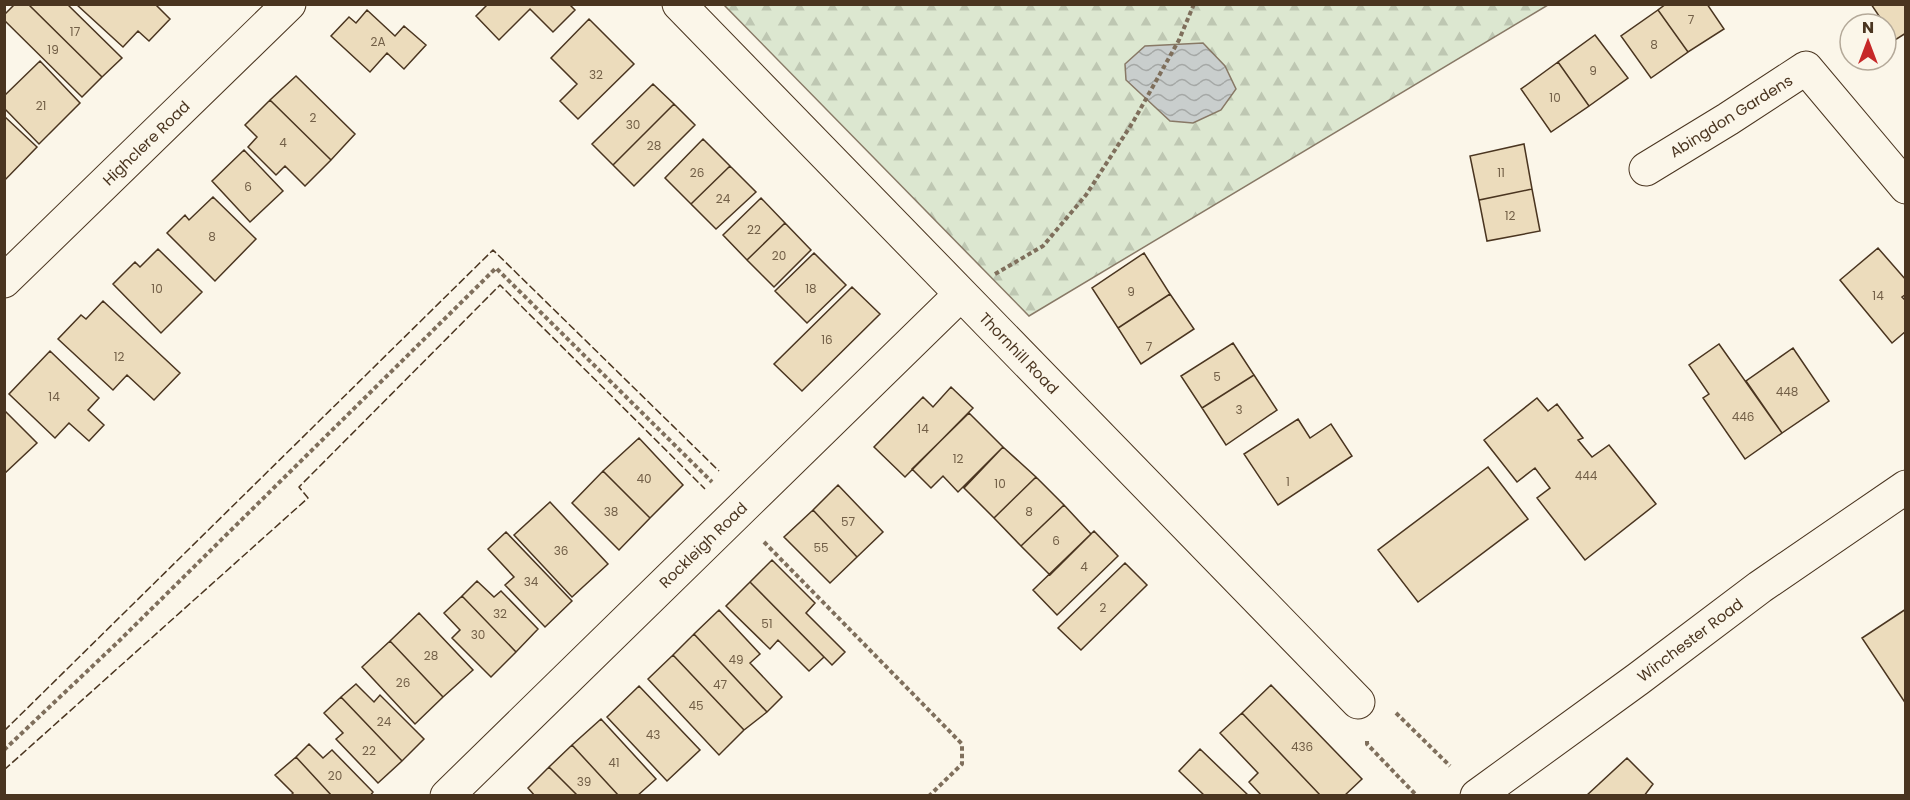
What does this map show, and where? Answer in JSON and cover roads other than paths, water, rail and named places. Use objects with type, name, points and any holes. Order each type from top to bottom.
[{"type":"street","name":"Highclere Road","points":[[4,281],[289,4]]},
{"type":"street","name":"Thornhill Road","points":[[679,4],[1358,702]]},
{"type":"street","name":"Abingdon Gardens","points":[[1646,169],[1806,68],[1905,187]]},
{"type":"street","name":"Rockleigh Road","points":[[447,795],[961,294]]},
{"type":"street","name":"Winchester Road","points":[[1479,794],[1760,587],[1905,487]]},
{"type":"water","points":[[1203,43],[1225,66],[1236,89],[1221,110],[1193,123],[1170,121],[1126,80],[1125,64],[1145,46]]}]
